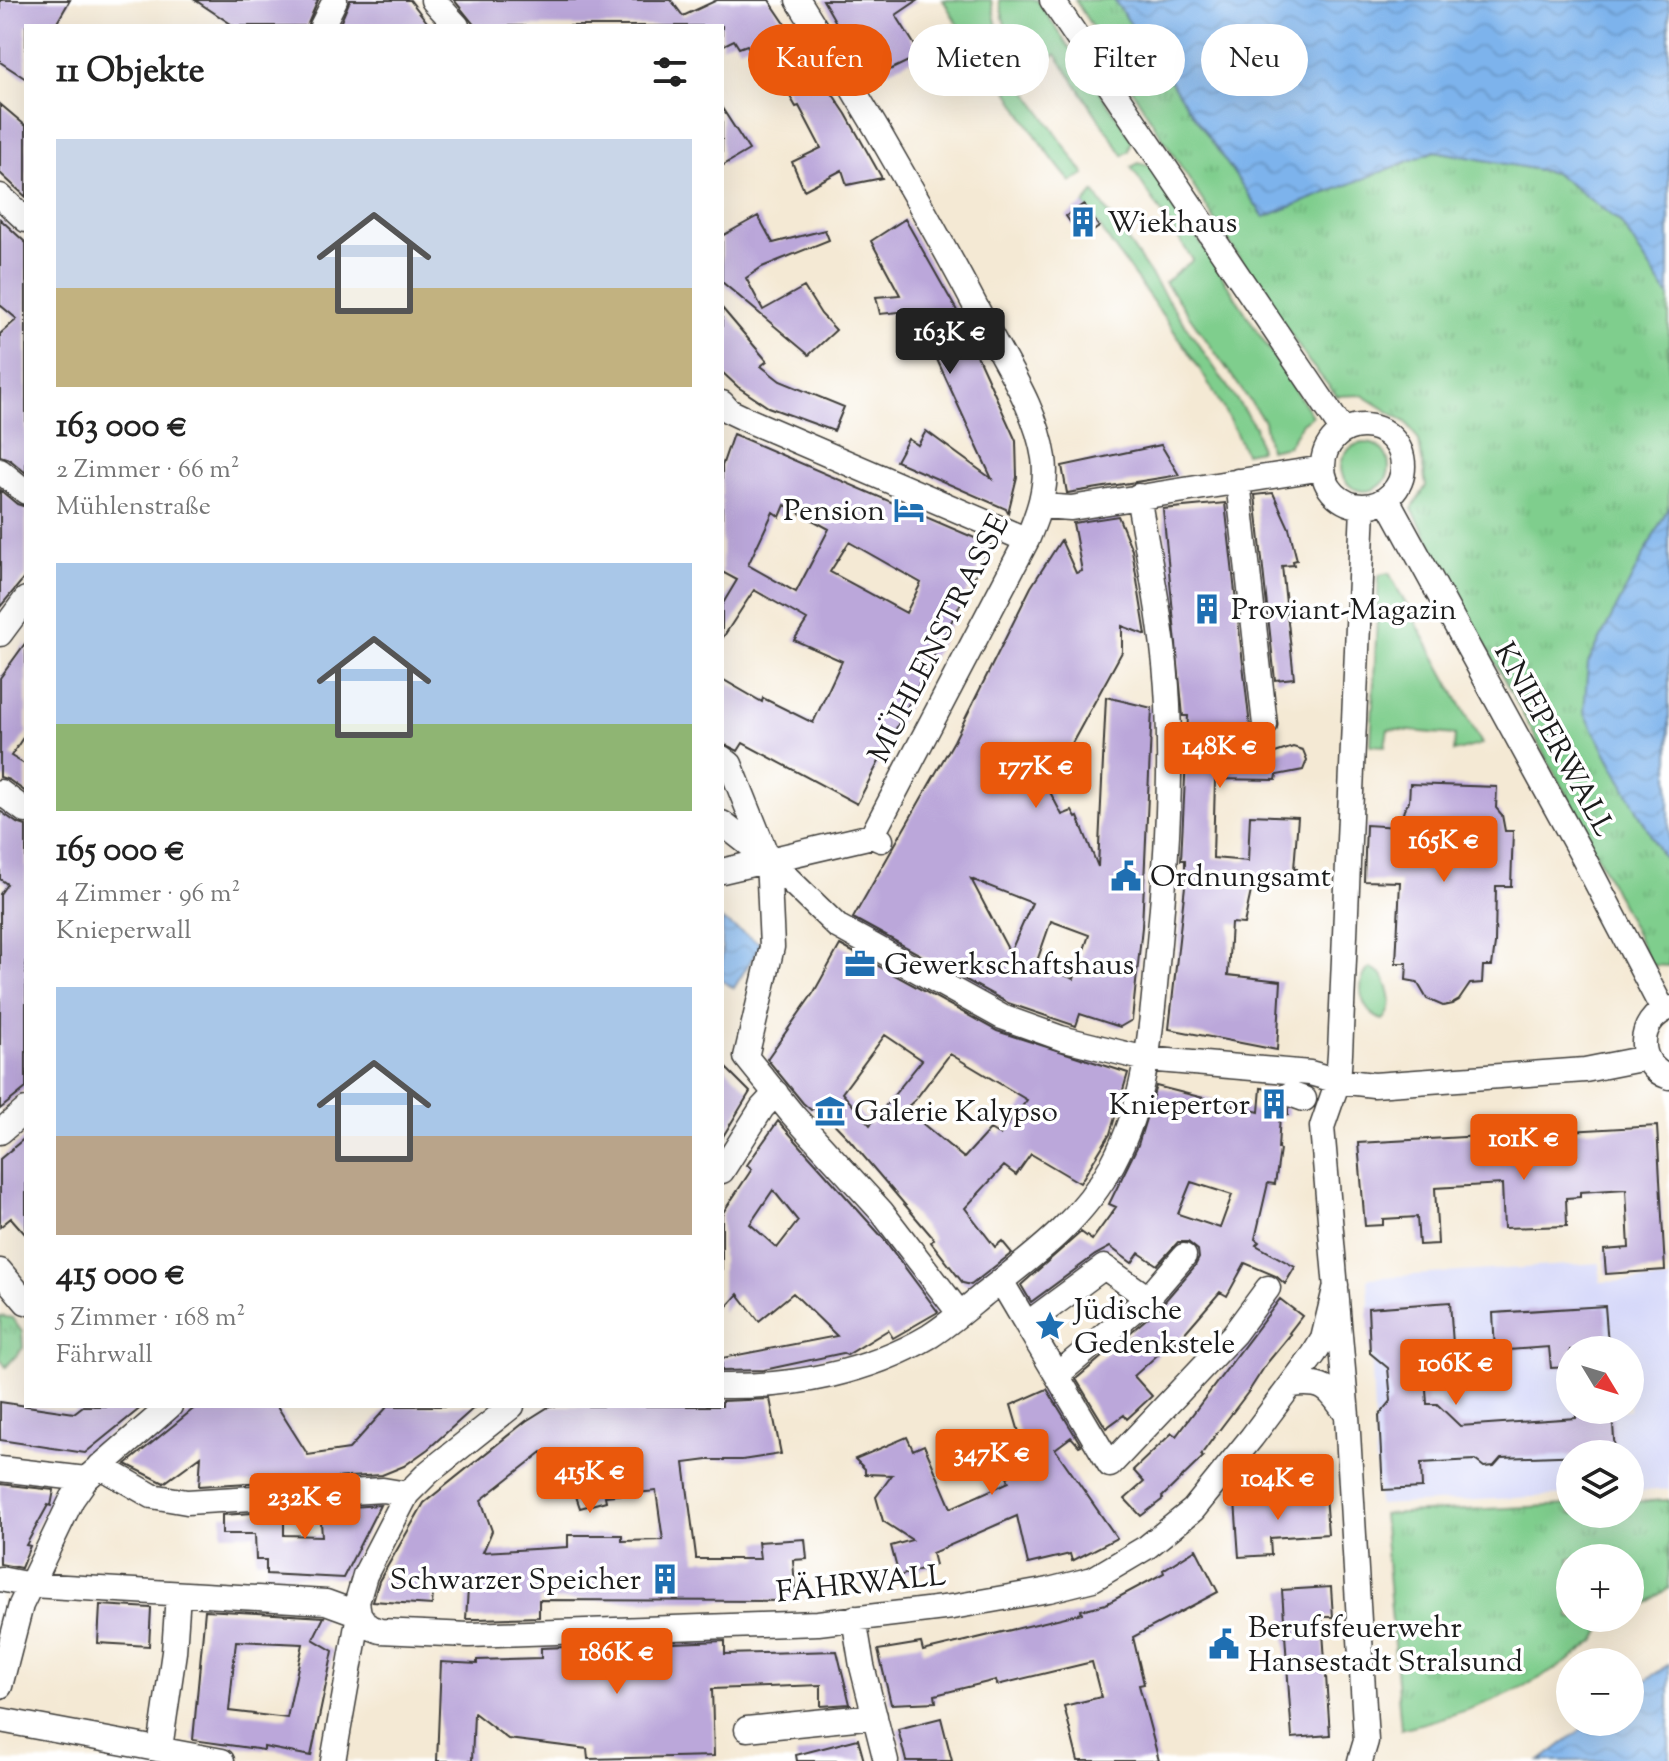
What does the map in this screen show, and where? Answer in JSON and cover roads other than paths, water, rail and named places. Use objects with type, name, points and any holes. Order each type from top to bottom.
[{"type":"street","points":[[323,24],[335,0]]},
{"type":"street","points":[[433,0],[455,24]]},
{"type":"street","name":"MÜHLENSTRASSE","points":[[768,859],[878,831],[1027,540],[1041,506],[1044,460],[1033,416],[916,197],[798,0]]},
{"type":"street","points":[[1052,0],[1343,431]]},
{"type":"street","points":[[0,196],[24,218]]},
{"type":"street","points":[[724,413],[1027,540]]},
{"type":"street","points":[[1369,426],[1393,439],[1401,451],[1404,464],[1402,477],[1387,499],[1363,507],[1351,505],[1331,491],[1323,468],[1328,447],[1343,431],[1369,426]]},
{"type":"street","points":[[1041,506],[1071,508],[1323,468]]},
{"type":"street","points":[[0,471],[24,490]]},
{"type":"street","points":[[1238,481],[1265,725]]},
{"type":"street","points":[[724,1386],[764,1387],[844,1372],[891,1357],[932,1335],[1065,1229],[1115,1160],[1142,1090],[1160,929],[1168,774],[1168,705],[1161,634],[1138,496]]},
{"type":"street","name":"KNIEPERWALL","points":[[1387,499],[1666,1009]]},
{"type":"street","name":"FÄHRWALL","points":[[1363,507],[1338,1081],[1322,1127],[1347,1416],[1363,1751]]},
{"type":"street","points":[[0,634],[24,602]]},
{"type":"street","points":[[726,761],[768,859],[772,947],[746,1057],[793,1115],[881,1211],[960,1314]]},
{"type":"street","points":[[0,792],[24,810]]},
{"type":"street","points":[[724,825],[768,859],[846,931],[1002,1017],[1071,1041],[1146,1059],[1310,1073],[1338,1081],[1374,1085],[1570,1071],[1646,1058]]},
{"type":"street","points":[[724,870],[768,859]]},
{"type":"street","points":[[1666,1009],[1647,1026],[1643,1036],[1646,1058],[1653,1068],[1669,1077]]},
{"type":"street","points":[[1207,1064],[1254,1085]]},
{"type":"street","points":[[724,1168],[772,1087]]},
{"type":"street","points":[[0,1132],[24,1112]]},
{"type":"street","points":[[1057,1375],[1148,1298],[1184,1256]]},
{"type":"street","points":[[1027,1324],[1104,1267],[1148,1298]]},
{"type":"street","points":[[0,1271],[24,1300]]},
{"type":"street","points":[[1001,1281],[1110,1465],[1234,1334],[1268,1288]]},
{"type":"street","name":"FÄHRWALL","points":[[0,1579],[31,1585],[326,1602],[359,1614],[367,1626],[380,1631],[469,1635],[692,1633],[818,1623],[952,1607],[1049,1590],[1093,1579],[1122,1564],[1169,1532],[1193,1510],[1292,1385],[1323,1339],[1336,1285]]},
{"type":"street","points":[[1292,1385],[1310,1383],[1327,1388],[1347,1416]]},
{"type":"street","points":[[0,1686],[21,1605],[56,1530],[93,1473],[168,1408]]},
{"type":"street","points":[[333,1761],[359,1614],[357,1602],[365,1575],[407,1494],[509,1408]]},
{"type":"street","points":[[0,1469],[93,1473],[152,1496],[187,1502],[383,1490],[407,1494]]},
{"type":"street","points":[[160,1748],[174,1652],[178,1594]]},
{"type":"street","points":[[854,1618],[886,1761]]},
{"type":"street","points":[[747,1729],[875,1716]]},
{"type":"street","points":[[0,1720],[222,1761]]},
{"type":"water","points":[[1114,0],[1669,0],[1669,297],[1620,222],[1555,173],[1435,151],[1264,217],[1180,96],[1185,96],[1185,24],[1131,24]]},
{"type":"water","points":[[1669,506],[1669,863],[1661,854],[1584,712],[1588,663]]},
{"type":"water","points":[[724,921],[761,944],[734,988],[724,982]]},
{"type":"water","points":[[1669,1664],[1669,1761],[1540,1761],[1573,1736],[1644,1736],[1644,1682]]},
{"type":"place","name":"Wiekhaus","points":[[1083,222]]},
{"type":"place","name":"Pension","points":[[909,510]]},
{"type":"place","name":"Proviant-Magazin","points":[[1207,609]]},
{"type":"place","name":"Ordnungsamt","points":[[1126,876]]},
{"type":"place","name":"Gewerkschaftshaus","points":[[860,964]]},
{"type":"place","name":"Kniepertor","points":[[1274,1104]]},
{"type":"place","name":"Galerie Kalypso","points":[[830,1111]]},
{"type":"place","name":"Jüdische Gedenkstele","points":[[1050,1326]]},
{"type":"place","name":"Schwarzer Speicher","points":[[665,1579]]},
{"type":"place","name":"Berufsfeuerwehr Hansestadt Stralsund","points":[[1224,1644]]}]
